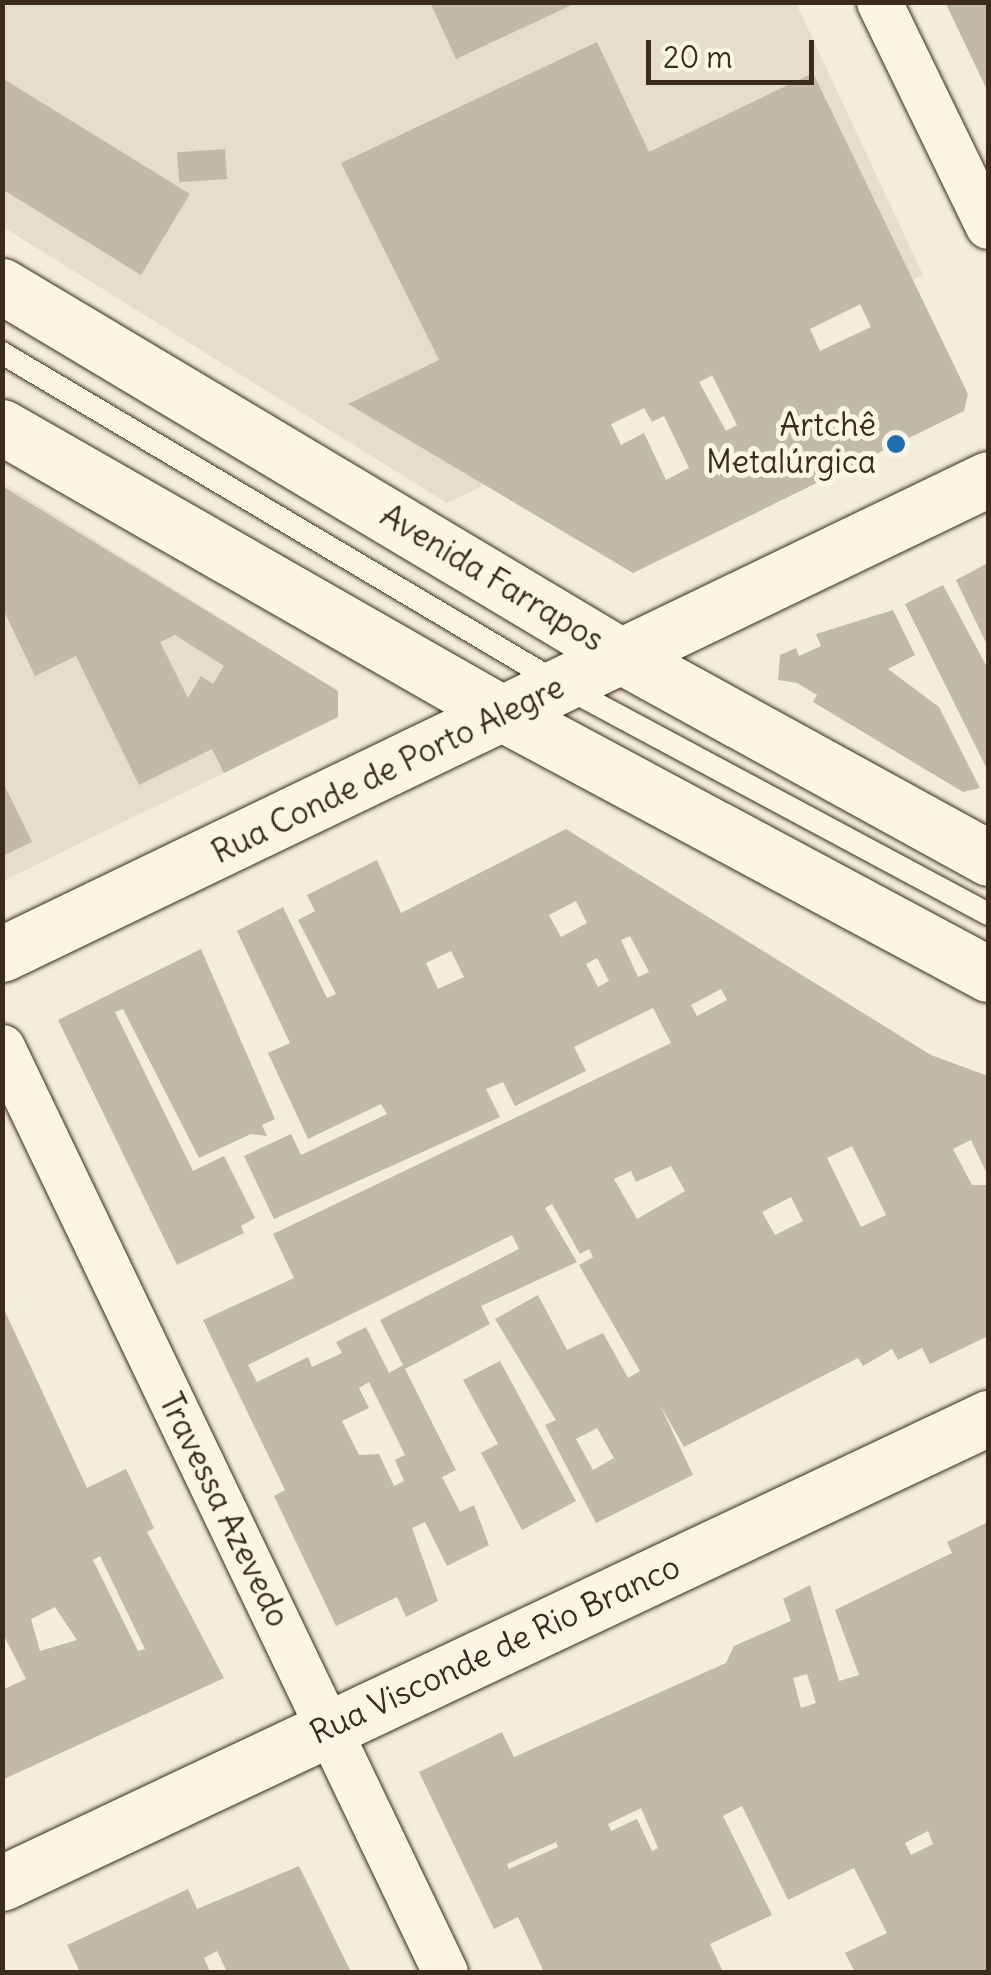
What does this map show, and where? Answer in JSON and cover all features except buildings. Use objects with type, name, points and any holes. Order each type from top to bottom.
[{"type":"main road","name":"Avenida Farrapos","points":[[2,286],[623,657],[988,858]]},
{"type":"main road","points":[[2,426],[505,716],[988,974]]},
{"type":"main road","name":"Rua Conde de Porto Alegre","points":[[2,954],[505,716],[988,479]]},
{"type":"main road","name":"Rua Visconde de Rio Branco","points":[[2,1884],[988,1418]]},
{"type":"street","points":[[879,2],[988,226]]},
{"type":"street","name":"Travessa Azevedo","points":[[2,1047],[445,1972]]},
{"type":"lane","points":[[2,352],[564,686],[988,914]]},
{"type":"shaded area","points":[[2,3],[796,3],[923,275],[447,503],[3,227]]},
{"type":"shaded area","points":[[2,482],[338,691],[338,717],[3,881]]},
{"type":"place","name":"Artchê Metalúrgica","points":[[896,444]]}]
